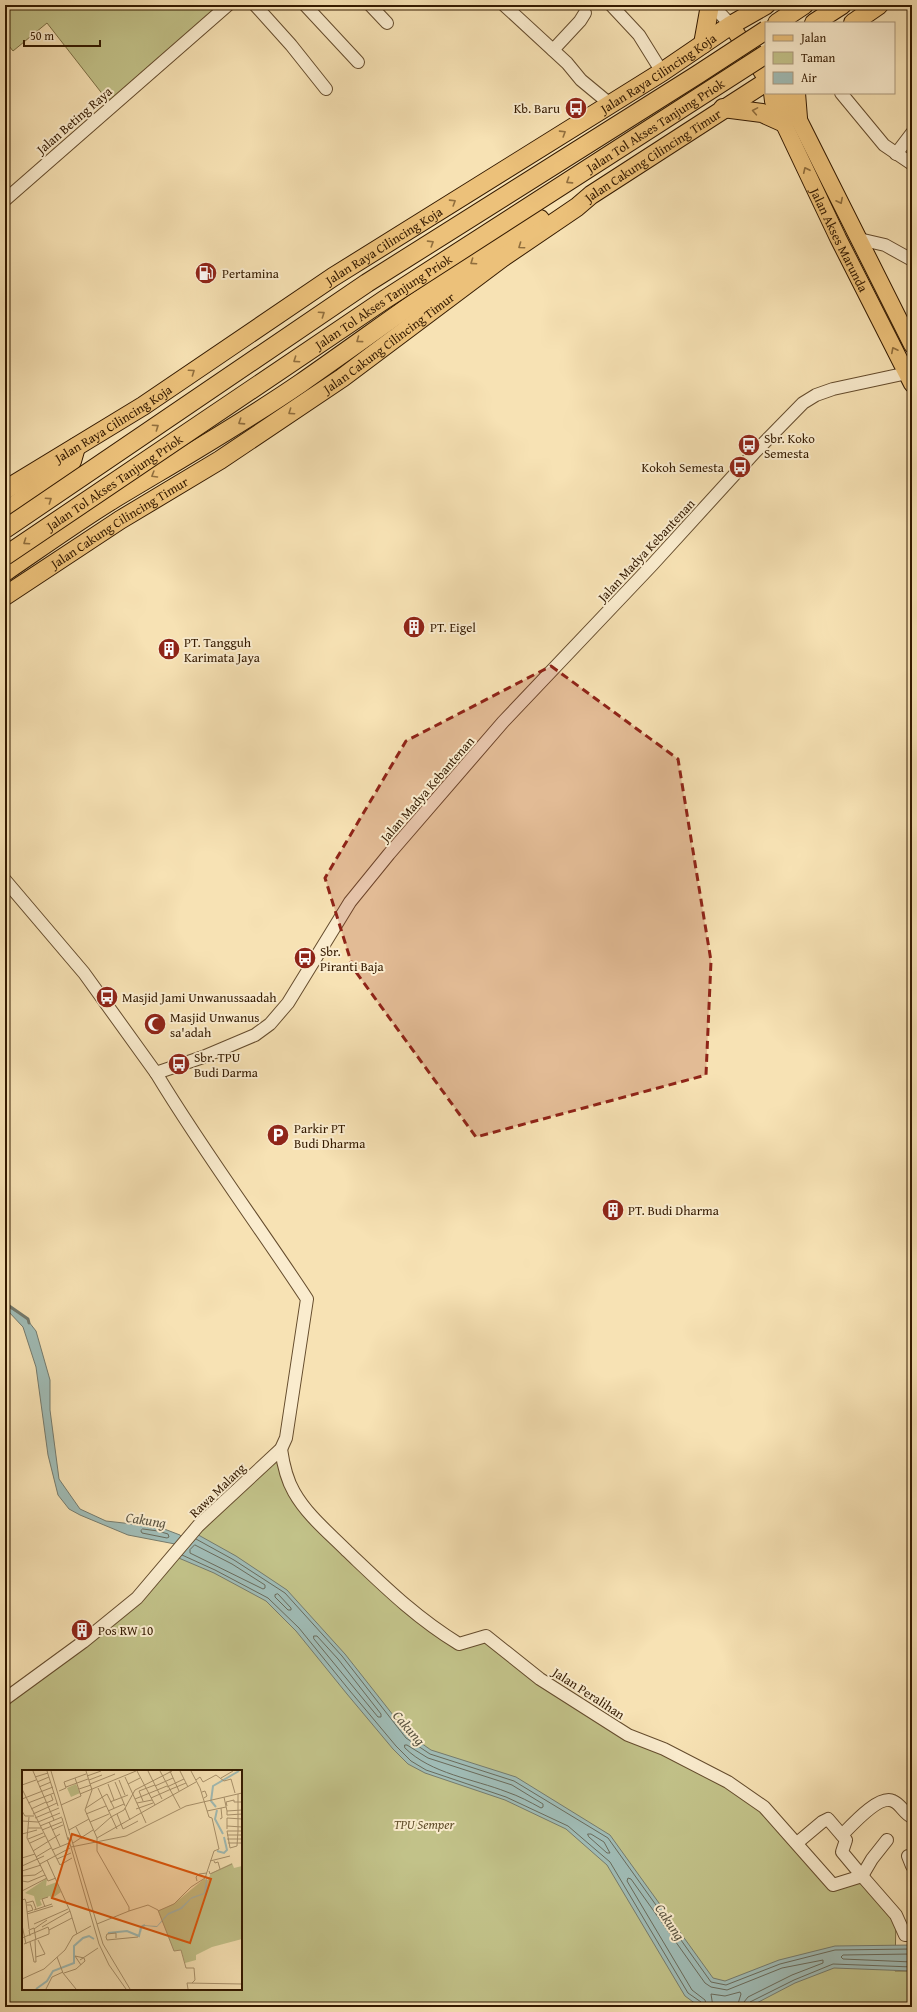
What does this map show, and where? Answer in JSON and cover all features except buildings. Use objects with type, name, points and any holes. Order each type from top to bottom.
[{"type":"highway","points":[[711,5],[709,40],[736,32],[766,5]]},
{"type":"highway","points":[[778,22],[804,5]]},
{"type":"highway","points":[[816,22],[842,5]]},
{"type":"highway","points":[[854,22],[879,5]]},
{"type":"highway","name":"Jalan Tol Akses Tanjung Priok","points":[[5,529],[367,284],[691,80],[765,31]]},
{"type":"highway","name":"Jalan Raya Cilincing Koja","points":[[5,490],[143,406],[333,277],[662,72],[709,40]]},
{"type":"highway","name":"Jalan Tol Akses Tanjung Priok","points":[[5,556],[384,300],[765,55]]},
{"type":"highway","points":[[683,58],[696,64],[716,96],[719,111],[762,113],[791,121],[796,94]]},
{"type":"highway","name":"Jalan Cakung Cilincing Timur","points":[[5,596],[120,520],[220,460],[342,378],[502,258],[577,207],[591,194],[765,83]]},
{"type":"highway","points":[[5,572],[110,501],[224,434],[504,241],[565,204],[591,194]]},
{"type":"highway","points":[[5,512],[65,469],[72,461],[76,447]]},
{"type":"main road","points":[[736,32],[765,76]]},
{"type":"main road","name":"Jalan Akses Marunda","points":[[772,94],[774,101],[791,121],[859,239],[912,345]]},
{"type":"main road","name":"Jalan Akses Marunda","points":[[784,94],[791,121],[838,238],[910,376]]},
{"type":"street","name":"Jalan Beting Raya","points":[[5,200],[228,5]]},
{"type":"street","points":[[255,5],[291,45],[326,89]]},
{"type":"street","points":[[305,5],[358,62]]},
{"type":"street","points":[[370,5],[387,23]]},
{"type":"street","points":[[504,5],[567,63],[581,80],[610,104]]},
{"type":"street","points":[[612,5],[639,35],[662,72]]},
{"type":"street","points":[[711,5],[736,32]]},
{"type":"street","points":[[553,50],[580,21],[585,13]]},
{"type":"street","points":[[842,94],[884,145],[912,164]]},
{"type":"street","points":[[896,154],[912,133]]},
{"type":"street","points":[[859,239],[885,245],[912,260]]},
{"type":"street","name":"Jalan Madya Kebantenan","points":[[156,1073],[203,1057],[254,1035],[270,1024],[288,1003],[350,902],[389,854],[503,722],[652,565],[756,451],[803,403],[816,395],[833,389],[910,376]]},
{"type":"street","points":[[5,880],[84,973],[156,1073]]},
{"type":"street","name":"Rawa Malang","points":[[5,1699],[83,1642],[137,1598],[195,1530],[280,1449],[286,1438],[307,1299],[264,1234],[200,1144],[156,1073]]},
{"type":"street","name":"Jalan Peralihan","points":[[280,1449],[282,1461],[293,1491],[310,1514],[404,1606],[432,1628],[459,1644],[486,1636],[540,1679],[628,1735],[664,1749],[728,1782],[764,1807],[833,1885],[862,1876]]},
{"type":"street","points":[[842,1835],[864,1813],[884,1800],[894,1801],[912,1818]]},
{"type":"street","points":[[797,1843],[826,1819],[846,1840],[842,1852],[896,1915],[908,1935]]},
{"type":"street","points":[[862,1876],[872,1859],[887,1840]]},
{"type":"highlighted area","points":[[551,666],[678,759],[711,961],[706,1075],[476,1137],[353,968],[325,878],[406,741]]},
{"type":"green space","points":[[5,5],[225,5],[111,105],[47,23],[13,51],[5,41]]},
{"type":"green space","name":"TPU Semper","points":[[281,1449],[310,1514],[459,1644],[486,1636],[540,1679],[764,1807],[833,1885],[862,1876],[896,1915],[895,1971],[912,1971],[912,2007],[5,2007],[5,1699],[137,1598],[185,1543]]},
{"type":"water","points":[[5,1305],[25,1317],[36,1331],[50,1380],[50,1410],[59,1479],[80,1509],[106,1521],[159,1527],[180,1535],[184,1540],[177,1549],[175,1544],[128,1535],[80,1515],[69,1509],[58,1495],[48,1455],[36,1367],[23,1327],[8,1311],[5,1310]]},
{"type":"water","points":[[193,1532],[236,1556],[287,1590],[345,1654],[408,1734],[431,1750],[516,1777],[610,1835],[713,1978],[725,1981],[779,1960],[835,1946],[912,1945],[912,1971],[834,1968],[795,1983],[749,2007],[700,2007],[685,1996],[607,1865],[566,1829],[505,1800],[425,1773],[408,1764],[393,1749],[296,1631],[266,1601],[214,1573],[174,1556]]},
{"type":"waterway","name":"Cakung","points":[[5,1303],[28,1319],[29,1323]]},
{"type":"place","name":"Kb. Baru","points":[[576,108]]},
{"type":"place","name":"Pertamina","points":[[206,273]]},
{"type":"place","name":"Sbr. Koko Semesta","points":[[749,445]]},
{"type":"place","name":"Kokoh Semesta","points":[[740,467]]},
{"type":"place","name":"PT. Eigel","points":[[414,627]]},
{"type":"place","name":"PT. Tangguh Karimata Jaya","points":[[169,649]]},
{"type":"place","name":"Sbr. Piranti Baja","points":[[305,958]]},
{"type":"place","name":"Masjid Jami Unwanussaadah","points":[[107,997]]},
{"type":"place","name":"Masjid Unwanus sa'adah","points":[[155,1024]]},
{"type":"place","name":"Sbr. TPU Budi Darma","points":[[179,1064]]},
{"type":"place","name":"Parkir PT Budi Dharma","points":[[278,1135]]},
{"type":"place","name":"PT. Budi Dharma","points":[[613,1210]]},
{"type":"place","name":"Pos RW 10","points":[[82,1630]]}]
